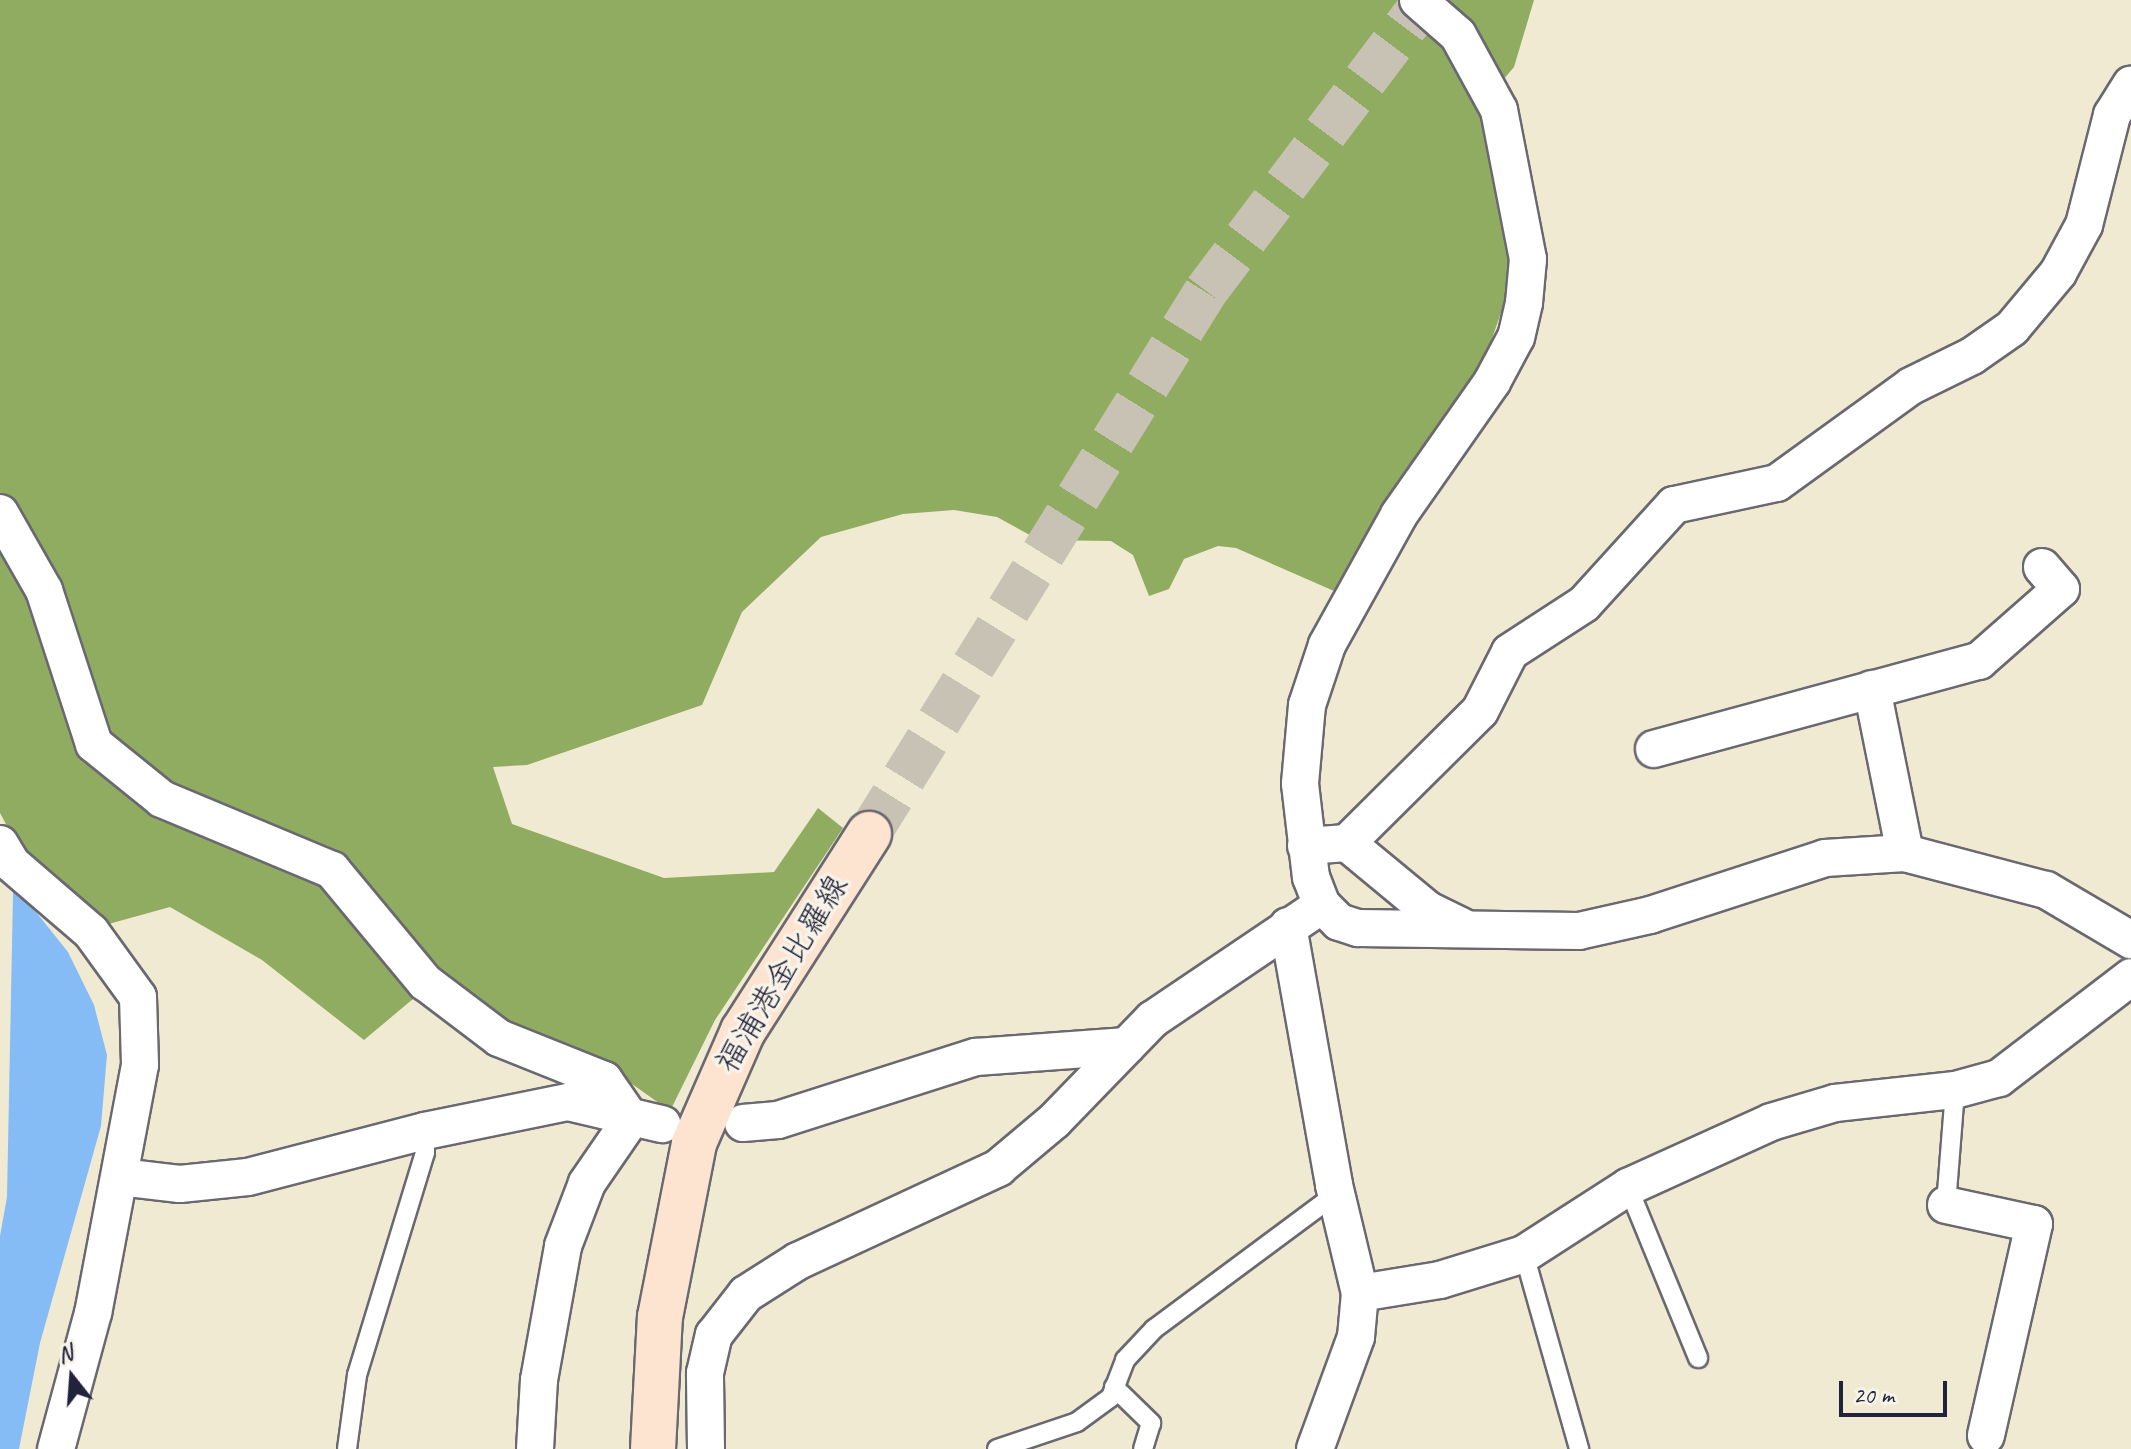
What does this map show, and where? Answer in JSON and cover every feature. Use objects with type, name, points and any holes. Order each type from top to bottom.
[{"type":"main road","name":"福浦港金比羅線","points":[[653,1449],[660,1317],[694,1143],[743,1031],[869,834]]},
{"type":"street","points":[[1418,0],[1458,35],[1499,110],[1528,259],[1524,303],[1516,337],[1492,382],[1399,515],[1327,645],[1307,705],[1301,753],[1306,846],[1322,905],[1339,922],[1358,928],[1464,927],[1579,931],[1650,915],[1825,858],[1905,853],[2046,890],[2131,940]]},
{"type":"street","points":[[1306,846],[1347,843],[1480,711],[1510,652],[1584,604],[1674,505],[1777,483],[1911,386],[1972,356],[2012,328],[2058,273],[2084,225],[2112,115],[2131,85]]},
{"type":"street","points":[[0,513],[44,590],[94,744],[162,799],[332,870],[425,982],[499,1038],[604,1080],[646,1121]]},
{"type":"street","points":[[1654,749],[1979,661],[2061,589],[2042,567]]},
{"type":"street","points":[[1872,689],[1905,853]]},
{"type":"street","points":[[1347,843],[1428,910],[1464,927]]},
{"type":"street","points":[[0,844],[12,864],[91,932],[138,997],[140,1065],[120,1177],[93,1313],[56,1449]]},
{"type":"street","points":[[706,1449],[705,1373],[714,1335],[731,1307],[798,1261],[998,1168],[1054,1121],[1153,1019],[1322,905]]},
{"type":"street","points":[[1288,926],[1337,1193],[1360,1293],[1356,1337],[1315,1449]]},
{"type":"street","points":[[1360,1293],[1440,1280],[1524,1254],[1585,1210],[1628,1187],[1795,1114],[1835,1103],[1955,1090],[1999,1078],[2131,977]]},
{"type":"street","points":[[743,1123],[778,1120],[976,1057],[1127,1046]]},
{"type":"street","points":[[120,1177],[180,1184],[248,1177],[425,1131],[568,1102],[594,1105],[646,1121]]},
{"type":"street","points":[[535,1449],[539,1380],[563,1246],[593,1172],[646,1121]]},
{"type":"street","points":[[1946,1205],[2034,1224],[1986,1436]]},
{"type":"lane","points":[[1946,1205],[1955,1090]]},
{"type":"lane","points":[[347,1449],[357,1375],[425,1153],[425,1131]]},
{"type":"lane","points":[[1628,1187],[1698,1358]]},
{"type":"lane","points":[[997,1449],[1077,1422],[1111,1397],[1125,1360],[1154,1329],[1337,1193]]},
{"type":"lane","points":[[1524,1254],[1579,1449]]},
{"type":"lane","points":[[1114,1387],[1151,1423],[1143,1449]]},
{"type":"green space","points":[[0,0],[1534,0],[1514,67],[1481,106],[1511,261],[1504,304],[1489,347],[1464,390],[1393,491],[1334,591],[1236,548],[1218,546],[1184,559],[1169,589],[1149,596],[1133,555],[1111,541],[1039,540],[997,517],[954,510],[903,514],[821,537],[742,612],[702,705],[527,765],[493,767],[512,824],[664,878],[774,872],[818,808],[843,828],[715,1020],[670,1111],[618,1074],[507,1029],[438,978],[364,1040],[262,960],[170,907],[105,925],[22,854],[0,813]]},
{"type":"water","points":[[0,867],[68,952],[94,1005],[107,1055],[101,1126],[40,1343],[19,1449],[0,1449]]},
{"type":"pier","points":[[0,875],[8,875],[13,893],[7,1197],[0,1236]]},
{"type":"tunnel","points":[[869,834],[1206,291],[1425,0]]}]
